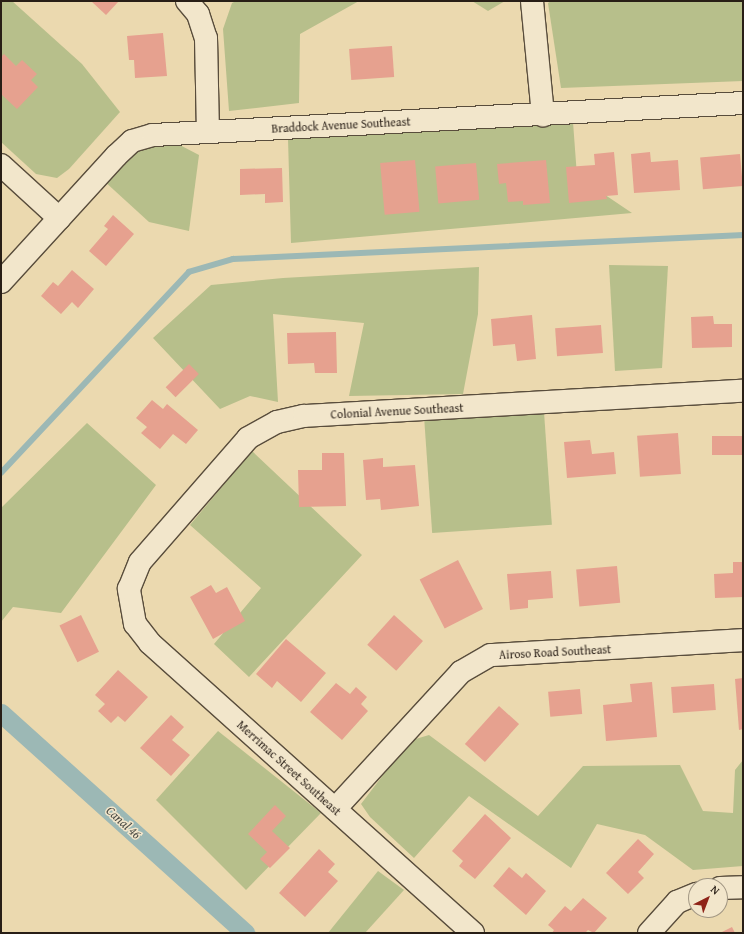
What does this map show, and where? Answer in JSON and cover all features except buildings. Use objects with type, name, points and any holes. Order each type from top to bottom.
[{"type":"street","points":[[187,1],[198,14],[206,38],[208,131]]},
{"type":"street","points":[[532,1],[543,115]]},
{"type":"street","name":"Braddock Avenue Southeast","points":[[1,282],[132,141],[153,135],[743,103]]},
{"type":"street","points":[[1,165],[59,218]]},
{"type":"street","name":"Colonial Avenue Southeast","points":[[129,589],[140,562],[162,534],[248,438],[276,422],[304,416],[743,391]]},
{"type":"street","name":"Merrimac Street Southeast","points":[[129,589],[135,624],[150,643],[473,933]]},
{"type":"street","name":"Airoso Road Southeast","points":[[335,809],[460,672],[491,655],[743,640]]},
{"type":"street","points":[[728,888],[743,887]]},
{"type":"street","points":[[650,933],[677,902],[688,897]]},
{"type":"green space","points":[[1,1],[12,1],[82,64],[120,112],[69,169],[57,178],[36,174],[1,142]]},
{"type":"green space","points":[[236,1],[359,1],[300,34],[299,103],[229,111],[223,29],[232,3]]},
{"type":"green space","points":[[472,1],[505,1],[488,11]]},
{"type":"green space","points":[[551,1],[743,1],[743,81],[561,88],[548,3]]},
{"type":"green space","points":[[573,122],[577,176],[632,213],[291,243],[288,139]]},
{"type":"green space","points":[[174,142],[199,155],[189,231],[149,222],[103,180],[138,144]]},
{"type":"green space","points":[[609,265],[668,266],[662,368],[615,371]]},
{"type":"green space","points":[[479,267],[478,314],[463,394],[349,396],[364,323],[273,314],[278,402],[250,396],[220,409],[153,338],[211,285],[283,278]]},
{"type":"green space","points":[[544,412],[552,525],[432,533],[424,420]]},
{"type":"green space","points":[[87,423],[156,485],[61,613],[13,607],[1,622],[1,508]]},
{"type":"green space","points":[[252,451],[362,555],[249,677],[214,644],[261,588],[190,525]]},
{"type":"green space","points":[[218,731],[321,813],[246,890],[156,800]]},
{"type":"green space","points":[[429,735],[538,816],[583,766],[680,765],[703,811],[733,813],[735,770],[743,760],[743,866],[693,870],[645,835],[597,824],[571,868],[469,796],[414,858],[370,817],[361,804],[409,741]]},
{"type":"green space","points":[[378,871],[404,890],[365,933],[328,933]]},
{"type":"waterway","points":[[1,473],[189,272],[233,259],[743,235]]},
{"type":"waterway","name":"Canal 46","points":[[1,713],[245,933]]}]
